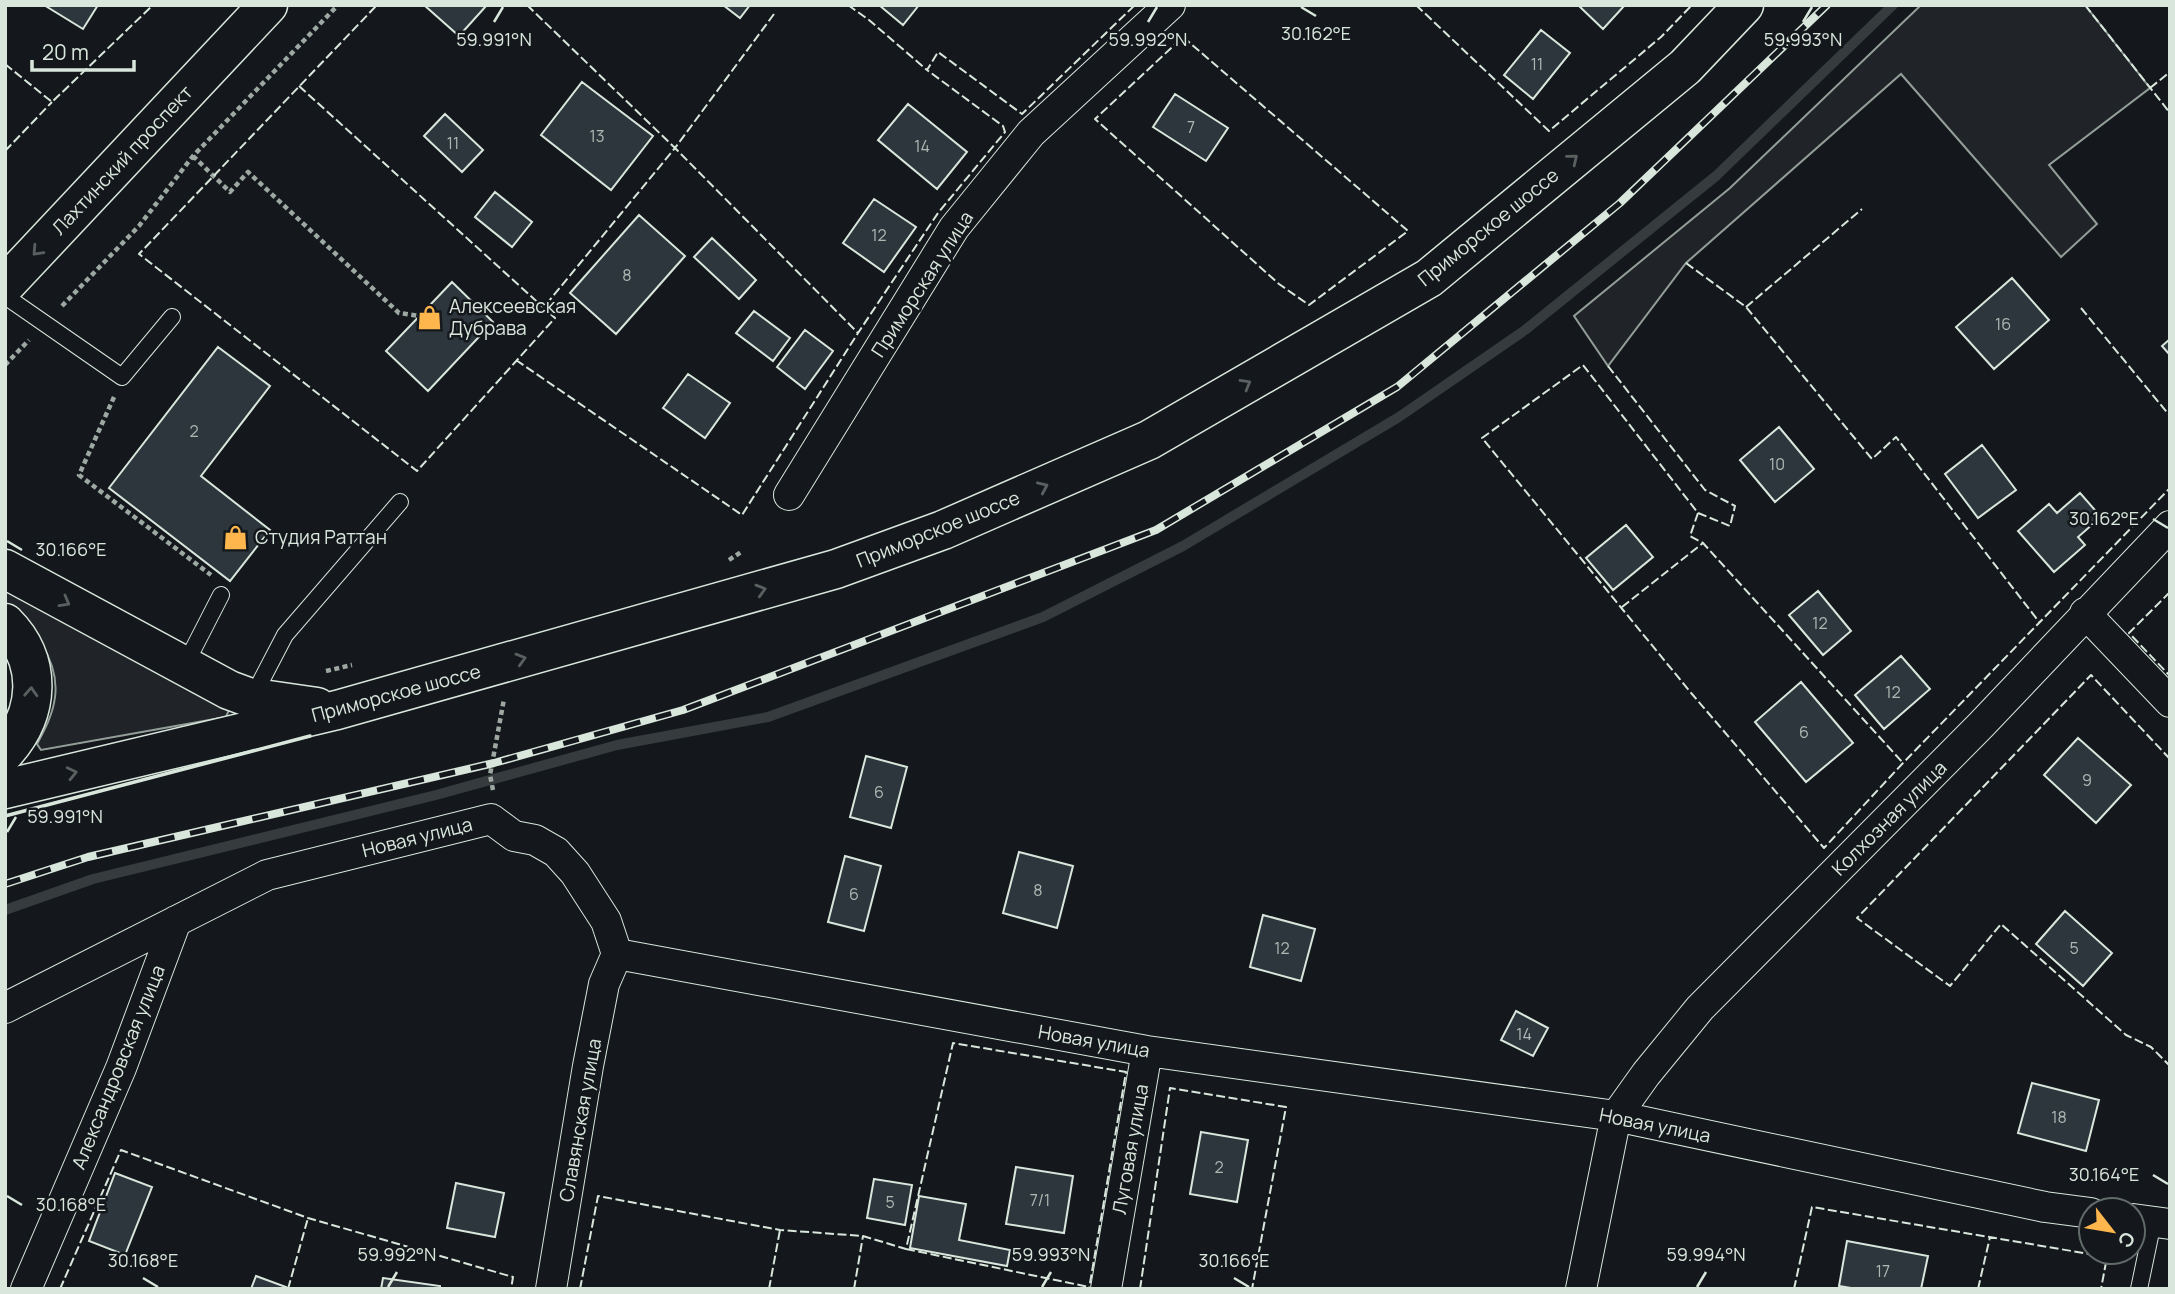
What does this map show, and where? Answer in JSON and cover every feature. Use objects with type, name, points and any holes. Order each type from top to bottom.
[{"type":"main road","name":"Лахтинский проспект","points":[[5,285],[268,5]]},
{"type":"main road","name":"Приморское шоссе","points":[[5,789],[337,710],[836,569],[943,530],[1149,440],[1429,278],[1685,67],[1744,5]]},
{"type":"main road","points":[[5,569],[229,690],[255,698],[337,710]]},
{"type":"main road","points":[[5,623],[23,645],[30,664],[33,686],[30,711],[18,739],[5,752]]},
{"type":"street","name":"Приморская улица","points":[[789,495],[954,228],[1031,133],[1170,5]]},
{"type":"street","name":"Колхозная улица","points":[[1616,1116],[1646,1074],[1700,1008],[1981,725],[2170,526]]},
{"type":"street","points":[[2085,613],[2170,702]]},
{"type":"street","name":"Новая улица","points":[[5,1008],[267,875],[491,819],[514,836],[535,841],[556,852],[575,873],[606,921],[617,954],[1147,1051],[1616,1116],[2045,1207],[2077,1211]]},
{"type":"street","name":"Александровская улица","points":[[26,1289],[121,1068],[176,921]]},
{"type":"street","name":"Славянская улица","points":[[551,1289],[604,984],[617,954]]},
{"type":"street","name":"Луговая улица","points":[[1106,1289],[1147,1051]]},
{"type":"street","points":[[1581,1289],[1616,1116]]},
{"type":"lane","points":[[5,296],[122,377],[172,317]]},
{"type":"lane","points":[[255,698],[285,635],[400,502]]},
{"type":"lane","points":[[184,667],[221,596]]},
{"type":"lane","points":[[2139,1289],[2152,1222]]},
{"type":"path","points":[[5,365],[139,226],[193,156],[338,5]]},
{"type":"path","points":[[193,156],[230,192],[248,172],[399,313],[419,316]]},
{"type":"path","points":[[122,377],[79,475],[216,579]]},
{"type":"path","points":[[722,565],[741,552]]},
{"type":"path","points":[[324,671],[365,662]]},
{"type":"path","points":[[490,775],[493,791]]},
{"type":"shaded area","points":[[1921,5],[2085,5],[2150,88],[2049,165],[2097,224],[2061,257],[1901,74],[1686,263],[1608,366],[1574,316],[1730,188]]},
{"type":"shaded area","points":[[5,587],[229,710],[226,717],[41,750],[37,744],[51,715],[55,697],[53,670],[42,644],[5,602]]},
{"type":"building","points":[[44,5],[98,5],[83,29]]},
{"type":"building","points":[[424,5],[487,5],[459,36]]},
{"type":"building","points":[[723,5],[750,5],[740,18]]},
{"type":"building","points":[[879,5],[919,5],[903,25]]},
{"type":"building","points":[[1578,5],[1625,5],[1603,29]]},
{"type":"building","points":[[1541,30],[1570,53],[1533,99],[1504,75]]},
{"type":"building","points":[[582,82],[653,136],[611,190],[541,135]]},
{"type":"building","points":[[1175,94],[1228,128],[1206,161],[1153,127]]},
{"type":"building","points":[[908,104],[967,152],[937,189],[878,140]]},
{"type":"building","points":[[445,114],[483,150],[462,172],[424,136]]},
{"type":"building","points":[[495,192],[532,222],[512,247],[475,217]]},
{"type":"building","points":[[874,199],[916,227],[884,272],[843,243]]},
{"type":"building","points":[[639,215],[685,256],[616,334],[570,293]]},
{"type":"building","points":[[712,238],[756,280],[739,299],[694,257]]},
{"type":"building","points":[[2012,278],[2049,320],[1994,369],[1956,327]]},
{"type":"building","points":[[452,282],[493,322],[428,391],[386,351]]},
{"type":"building","points":[[754,311],[790,338],[773,361],[736,333]]},
{"type":"building","points":[[805,330],[833,351],[805,389],[777,367]]},
{"type":"building","points":[[2170,339],[2170,355],[2162,346]]},
{"type":"building","points":[[218,347],[270,386],[201,476],[270,530],[230,581],[109,488]]},
{"type":"building","points":[[688,374],[730,403],[705,438],[663,408]]},
{"type":"building","points":[[1779,427],[1814,469],[1775,502],[1740,460]]},
{"type":"building","points":[[1982,445],[2016,490],[1978,518],[1945,474]]},
{"type":"building","points":[[2080,493],[2101,517],[2078,537],[2085,545],[2054,572],[2018,531],[2049,504],[2057,513]]},
{"type":"building","points":[[1626,525],[1653,557],[1613,590],[1586,558]]},
{"type":"building","points":[[1818,591],[1851,631],[1823,655],[1789,615]]},
{"type":"building","points":[[1901,656],[1930,689],[1884,729],[1855,695]]},
{"type":"building","points":[[1801,682],[1853,743],[1806,782],[1755,722]]},
{"type":"building","points":[[2078,738],[2131,785],[2096,823],[2044,775]]},
{"type":"building","points":[[866,756],[907,767],[891,828],[850,817]]},
{"type":"building","points":[[1019,852],[1073,866],[1057,928],[1003,913]]},
{"type":"building","points":[[845,856],[881,866],[864,931],[828,922]]},
{"type":"building","points":[[2065,911],[2112,953],[2083,986],[2036,944]]},
{"type":"building","points":[[1263,915],[1315,929],[1301,981],[1250,967]]},
{"type":"building","points":[[1516,1011],[1548,1028],[1533,1056],[1501,1040]]},
{"type":"building","points":[[2032,1083],[2099,1100],[2086,1151],[2018,1133]]},
{"type":"building","points":[[1201,1132],[1248,1140],[1237,1202],[1190,1194]]},
{"type":"building","points":[[1016,1167],[1073,1176],[1064,1233],[1006,1224]]},
{"type":"building","points":[[115,1173],[152,1187],[125,1255],[89,1241]]},
{"type":"building","points":[[874,1179],[912,1185],[905,1225],[867,1218]]},
{"type":"building","points":[[456,1183],[504,1193],[495,1237],[447,1228]]},
{"type":"building","points":[[919,1196],[966,1204],[959,1240],[1010,1250],[1007,1266],[910,1248]]},
{"type":"building","points":[[1847,1241],[1928,1256],[1921,1289],[1857,1289],[1839,1286]]},
{"type":"building","points":[[256,1276],[286,1287],[251,1289]]},
{"type":"building","points":[[383,1278],[440,1286],[440,1289],[381,1289]]},
{"type":"waterway","points":[[5,910],[93,879],[436,795],[617,745],[768,717],[1043,617],[1183,546],[1399,417],[1525,330],[1716,176],[1893,5]]},
{"type":"railway","points":[[5,884],[88,857],[494,763],[683,710],[1156,530],[1397,387],[1620,203],[1827,5]]},
{"type":"fence","points":[[5,64],[52,102],[153,5]]},
{"type":"fence","points":[[299,86],[555,318],[417,471],[139,254],[377,5]]},
{"type":"fence","points":[[527,5],[675,148],[544,307]]},
{"type":"fence","points":[[848,5],[927,70]]},
{"type":"fence","points":[[516,360],[742,515],[938,213],[1005,132],[1003,126],[927,70],[938,52],[1022,114],[1135,5]]},
{"type":"fence","points":[[1416,5],[1549,131],[1661,37],[1692,5]]},
{"type":"fence","points":[[2085,5],[2170,113]]},
{"type":"fence","points":[[774,14],[675,148],[858,333]]},
{"type":"fence","points":[[1183,37],[1408,231],[1309,305],[1279,284],[1095,119],[1183,37]]},
{"type":"fence","points":[[2150,88],[2170,72]]},
{"type":"fence","points":[[5,151],[52,102]]},
{"type":"fence","points":[[1746,307],[1862,209]]},
{"type":"fence","points":[[1686,263],[1746,307],[1872,459],[1896,437],[2040,623]]},
{"type":"fence","points":[[2081,308],[2170,416]]},
{"type":"fence","points":[[1608,366],[1705,490],[1735,506],[1730,526],[1698,513],[1583,365],[1482,438],[1692,694],[1824,848],[2170,488]]},
{"type":"fence","points":[[1698,513],[1690,536],[1703,543],[1903,763]]},
{"type":"fence","points":[[1622,607],[1703,543]]},
{"type":"fence","points":[[2170,592],[2129,633],[2170,676]]},
{"type":"fence","points":[[2170,759],[2091,675],[1857,918],[1950,986],[2001,924],[2126,1035],[2151,1047],[2170,1066]]},
{"type":"fence","points":[[580,1289],[598,1196],[780,1230],[863,1236],[906,1249],[953,1043],[1126,1072],[1089,1289]]},
{"type":"fence","points":[[1140,1289],[1170,1088],[1286,1107],[1252,1289]]},
{"type":"fence","points":[[60,1289],[121,1150],[308,1218],[513,1277],[511,1289]]},
{"type":"fence","points":[[1794,1289],[1812,1207],[2107,1257],[2101,1289]]},
{"type":"fence","points":[[288,1289],[308,1218]]},
{"type":"fence","points":[[769,1289],[780,1230]]},
{"type":"fence","points":[[854,1289],[863,1236]]},
{"type":"fence","points":[[1978,1289],[1990,1237]]},
{"type":"fence","points":[[906,1249],[1089,1287]]},
{"type":"wall","points":[[5,816],[310,736]]},
{"type":"place","name":"Алексеевская Дубрава","points":[[429,317]]},
{"type":"place","name":"Студия Раттан","points":[[235,537]]}]
